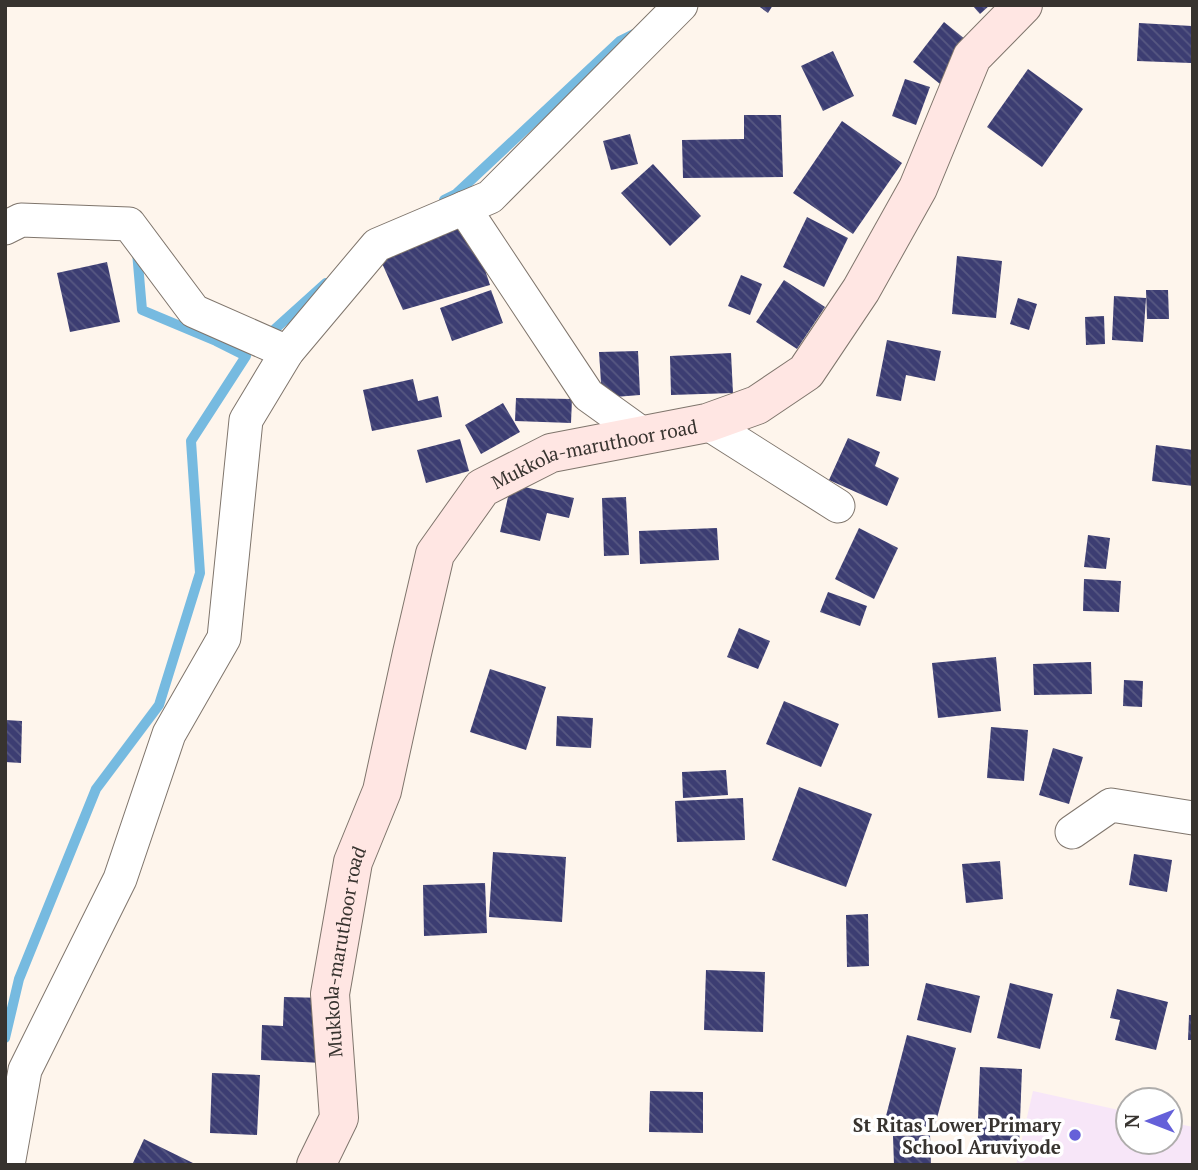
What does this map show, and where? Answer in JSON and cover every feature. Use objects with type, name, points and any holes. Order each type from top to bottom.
[{"type":"street","points":[[8,1165],[25,1070],[120,879],[169,734],[224,638],[246,420],[286,351],[377,246],[490,197],[681,5]]},
{"type":"street","name":"Mukkola-maruthoor road","points":[[316,1165],[339,1118],[330,995],[353,862],[382,791],[435,554],[482,488],[551,453],[707,423],[757,405],[806,372],[861,290],[918,188],[972,57],[1023,5]]},
{"type":"street","points":[[464,208],[588,395],[645,436]]},
{"type":"street","points":[[5,228],[20,220],[129,224],[194,311],[286,351]]},
{"type":"street","points":[[707,423],[838,506]]},
{"type":"street","points":[[1072,832],[1111,805],[1193,818]]},
{"type":"shaded area","name":"St Ritas Lower Primary School Aruviyode","points":[[1033,1091],[1114,1109],[1114,1156],[1184,1156],[1184,1125],[1193,1127],[1193,1165],[1016,1165]]},
{"type":"building","points":[[757,5],[773,5],[768,13]]},
{"type":"building","points":[[972,5],[990,5],[980,14]]},
{"type":"building","points":[[944,22],[971,44],[940,84],[913,62]]},
{"type":"building","points":[[1139,23],[1192,26],[1191,63],[1137,61]]},
{"type":"building","points":[[833,51],[854,96],[823,111],[801,66]]},
{"type":"building","points":[[1028,69],[1083,109],[1042,167],[987,127]]},
{"type":"building","points":[[905,79],[930,87],[916,125],[892,116]]},
{"type":"building","points":[[744,115],[781,115],[783,177],[683,178],[682,140],[744,139]]},
{"type":"building","points":[[842,121],[902,163],[853,234],[793,193]]},
{"type":"building","points":[[630,134],[638,164],[611,170],[603,141]]},
{"type":"building","points":[[653,164],[701,216],[670,246],[621,193]]},
{"type":"building","points":[[467,215],[490,285],[403,310],[376,250]]},
{"type":"building","points":[[807,217],[848,238],[824,287],[783,267]]},
{"type":"building","points":[[957,256],[1002,261],[996,318],[952,314]]},
{"type":"building","points":[[107,262],[120,322],[70,332],[57,273]]},
{"type":"building","points":[[741,275],[762,284],[750,315],[728,306]]},
{"type":"building","points":[[784,280],[825,307],[797,349],[756,322]]},
{"type":"building","points":[[491,290],[503,323],[452,341],[440,308]]},
{"type":"building","points":[[1146,290],[1168,290],[1169,319],[1147,319]]},
{"type":"building","points":[[1114,296],[1146,298],[1143,342],[1112,340]]},
{"type":"building","points":[[1018,298],[1037,304],[1029,330],[1010,324]]},
{"type":"building","points":[[1104,316],[1105,344],[1086,345],[1085,317]]},
{"type":"building","points":[[887,340],[941,351],[935,381],[906,375],[901,401],[876,396]]},
{"type":"building","points":[[638,351],[640,395],[602,398],[599,352]]},
{"type":"building","points":[[731,353],[733,393],[671,395],[670,356]]},
{"type":"building","points":[[413,379],[418,401],[438,396],[442,417],[372,431],[363,390]]},
{"type":"building","points":[[516,398],[572,399],[571,423],[515,421]]},
{"type":"building","points":[[503,403],[520,432],[481,454],[465,425]]},
{"type":"building","points":[[848,438],[880,452],[875,466],[899,478],[887,506],[829,480]]},
{"type":"building","points":[[460,439],[469,471],[426,483],[417,450]]},
{"type":"building","points":[[1156,445],[1193,450],[1193,486],[1152,481]]},
{"type":"building","points":[[511,484],[574,498],[569,518],[547,513],[540,541],[500,532]]},
{"type":"building","points":[[626,497],[629,555],[604,556],[602,498]]},
{"type":"building","points":[[717,528],[719,560],[640,564],[639,531]]},
{"type":"building","points":[[859,528],[898,548],[874,599],[835,579]]},
{"type":"building","points":[[1088,535],[1110,538],[1106,569],[1084,567]]},
{"type":"building","points":[[1084,579],[1121,581],[1119,612],[1083,611]]},
{"type":"building","points":[[828,592],[867,606],[860,626],[820,612]]},
{"type":"building","points":[[739,628],[770,641],[758,669],[727,657]]},
{"type":"building","points":[[996,657],[1001,711],[938,718],[932,663]]},
{"type":"building","points":[[1091,662],[1092,694],[1034,695],[1033,664]]},
{"type":"building","points":[[490,669],[546,687],[526,750],[470,732]]},
{"type":"building","points":[[1124,680],[1143,681],[1142,707],[1123,706]]},
{"type":"building","points":[[784,701],[839,724],[821,767],[766,744]]},
{"type":"building","points":[[557,716],[593,718],[591,748],[556,746]]},
{"type":"building","points":[[5,720],[22,721],[21,763],[5,762]]},
{"type":"building","points":[[991,727],[1028,730],[1024,781],[987,778]]},
{"type":"building","points":[[1053,748],[1083,757],[1069,804],[1039,795]]},
{"type":"building","points":[[726,770],[728,795],[683,798],[682,772]]},
{"type":"building","points":[[799,787],[872,814],[846,887],[772,860]]},
{"type":"building","points":[[743,798],[745,840],[677,842],[675,801]]},
{"type":"building","points":[[493,852],[566,857],[562,922],[489,917]]},
{"type":"building","points":[[1134,854],[1172,860],[1167,892],[1129,885]]},
{"type":"building","points":[[1000,861],[1003,899],[966,903],[962,864]]},
{"type":"building","points":[[485,883],[487,933],[424,936],[423,885]]},
{"type":"building","points":[[868,914],[869,966],[847,967],[846,915]]},
{"type":"building","points":[[706,970],[765,972],[763,1032],[704,1030]]},
{"type":"building","points":[[926,983],[980,996],[971,1033],[917,1020]]},
{"type":"building","points":[[1010,983],[1053,994],[1040,1049],[997,1038]]},
{"type":"building","points":[[1117,989],[1168,1002],[1156,1050],[1115,1040],[1120,1020],[1110,1018]]},
{"type":"building","points":[[284,997],[326,998],[323,1063],[261,1060],[262,1025],[283,1026]]},
{"type":"building","points":[[1189,1015],[1193,1015],[1193,1040],[1188,1040]]},
{"type":"building","points":[[907,1035],[956,1048],[934,1129],[886,1116]]},
{"type":"building","points":[[980,1067],[1022,1069],[1019,1147],[977,1145]]},
{"type":"building","points":[[212,1073],[260,1075],[257,1135],[210,1133]]},
{"type":"building","points":[[650,1091],[703,1092],[703,1133],[649,1132]]},
{"type":"building","points":[[930,1135],[931,1165],[894,1165],[893,1136]]},
{"type":"building","points":[[144,1139],[197,1165],[132,1165]]},
{"type":"waterway","points":[[444,200],[456,194],[620,41],[634,34]]},
{"type":"waterway","points":[[5,1038],[19,979],[96,789],[159,705],[200,573],[191,441],[246,356],[142,310],[137,252]]},
{"type":"waterway","points":[[265,338],[326,283]]},
{"type":"place","name":"St Ritas Lower Primary School Aruviyode","points":[[1075,1135]]}]
